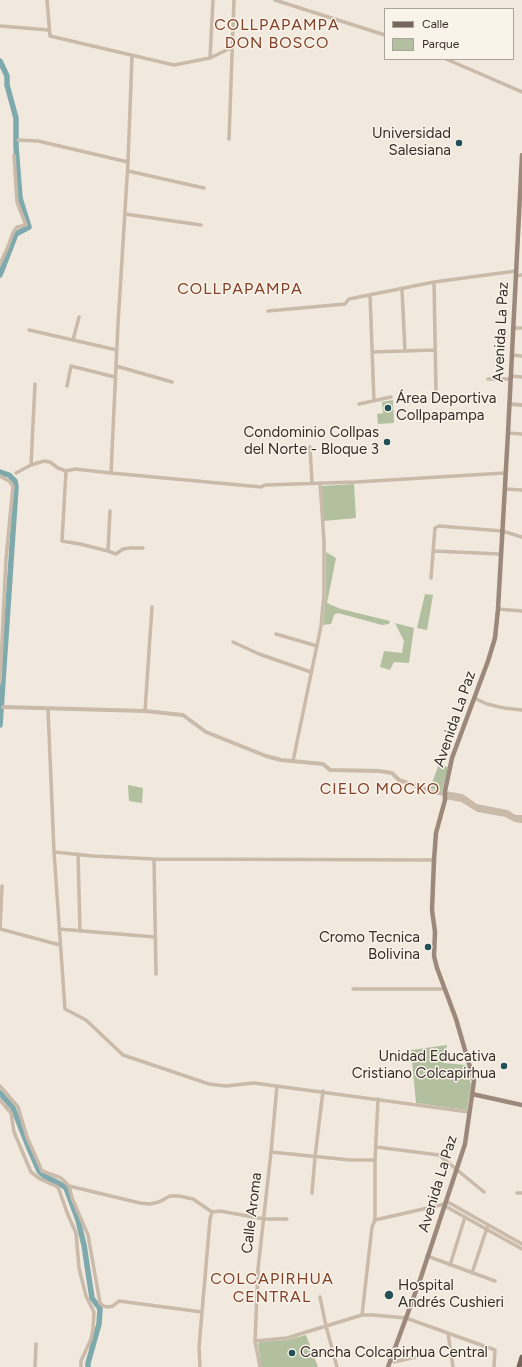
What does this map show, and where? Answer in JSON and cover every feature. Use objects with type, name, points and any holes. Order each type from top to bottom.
[{"type":"main road","name":"Avenida La Paz","points":[[388,1367],[392,1361],[420,1280],[465,1144],[474,1081],[456,1019],[444,989],[434,956],[435,932],[432,910],[434,860],[436,832],[445,800],[452,758],[495,638],[506,473],[522,155]]},
{"type":"main road","points":[[472,1094],[522,1105]]},
{"type":"main road","points":[[520,1367],[522,1357]]},
{"type":"street","points":[[47,0],[50,36],[174,65],[210,58],[233,47]]},
{"type":"street","points":[[210,58],[213,0]]},
{"type":"street","points":[[229,139],[234,0]]},
{"type":"street","points":[[276,0],[384,35]]},
{"type":"street","points":[[0,26],[49,30]]},
{"type":"street","points":[[111,473],[128,171],[132,56]]},
{"type":"street","points":[[448,60],[522,92]]},
{"type":"street","points":[[18,140],[38,141],[128,162]]},
{"type":"street","points":[[0,264],[17,227],[26,225],[16,202],[14,155]]},
{"type":"street","points":[[128,171],[204,188]]},
{"type":"street","points":[[125,214],[202,226]]},
{"type":"street","points":[[268,311],[345,304],[349,299],[402,290],[434,282],[516,274],[522,275]]},
{"type":"street","points":[[434,282],[434,350],[436,392]]},
{"type":"street","points":[[402,290],[405,351]]},
{"type":"street","points":[[370,295],[374,400]]},
{"type":"street","points":[[73,340],[79,317]]},
{"type":"street","points":[[514,328],[522,328]]},
{"type":"street","points":[[29,330],[117,350]]},
{"type":"street","points":[[373,352],[434,350]]},
{"type":"street","points":[[512,355],[522,356]]},
{"type":"street","points":[[67,386],[71,366],[116,376]]},
{"type":"street","points":[[116,366],[172,382]]},
{"type":"street","points":[[488,379],[522,377]]},
{"type":"street","points":[[31,465],[35,384]]},
{"type":"street","points":[[359,404],[391,397]]},
{"type":"street","points":[[509,404],[522,405]]},
{"type":"street","points":[[508,433],[522,434]]},
{"type":"street","points":[[310,447],[312,483]]},
{"type":"street","points":[[16,472],[44,461],[50,462],[58,468],[66,471],[75,469],[261,487],[265,485],[506,473]]},
{"type":"street","points":[[66,471],[62,541],[80,544],[116,554],[123,549],[143,548]]},
{"type":"street","points":[[0,476],[9,480],[13,486],[6,559],[0,683]]},
{"type":"street","points":[[293,761],[321,626],[324,594],[324,541],[320,483]]},
{"type":"street","points":[[505,489],[522,490]]},
{"type":"street","points":[[108,551],[110,511]]},
{"type":"street","points":[[431,578],[435,528],[439,526],[502,531],[522,537]]},
{"type":"street","points":[[433,551],[500,554]]},
{"type":"street","points":[[145,712],[152,607]]},
{"type":"street","points":[[498,609],[522,611]]},
{"type":"street","points":[[276,634],[317,646]]},
{"type":"street","points":[[233,642],[259,654],[311,672]]},
{"type":"street","points":[[474,698],[487,704],[522,710]]},
{"type":"street","points":[[1,708],[145,712],[183,715],[206,732],[266,756],[323,764],[330,770],[379,771],[392,773],[399,780],[434,792],[462,796],[476,806],[498,812],[514,820],[522,821]]},
{"type":"street","points":[[48,709],[54,852],[65,1008],[86,1020],[123,1055],[210,1084],[226,1086],[254,1083],[323,1091],[469,1112]]},
{"type":"street","points":[[498,812],[507,812],[515,817],[522,817]]},
{"type":"street","points":[[54,852],[154,859],[434,860]]},
{"type":"street","points":[[78,854],[80,931]]},
{"type":"street","points":[[154,859],[156,974]]},
{"type":"street","points":[[2,886],[0,929],[60,945]]},
{"type":"street","points":[[59,929],[155,937]]},
{"type":"street","points":[[353,989],[444,989]]},
{"type":"street","points":[[0,1086],[18,1107],[27,1137],[42,1171],[61,1178],[69,1186],[72,1198],[88,1235],[100,1303],[103,1306],[113,1306],[119,1301],[202,1312]]},
{"type":"street","name":"Calle Aroma","points":[[260,1367],[255,1341],[258,1269],[272,1152],[277,1086]]},
{"type":"street","points":[[312,1193],[323,1091]]},
{"type":"street","points":[[362,1315],[372,1227],[375,1220],[375,1160],[378,1099]]},
{"type":"street","points":[[0,1100],[11,1113],[14,1132],[31,1172],[40,1179],[58,1187],[76,1233],[79,1268],[86,1296],[94,1312],[91,1339],[81,1361],[81,1367]]},
{"type":"street","points":[[376,1147],[439,1155],[484,1192]]},
{"type":"street","points":[[272,1152],[350,1160],[375,1160]]},
{"type":"street","points":[[69,1186],[150,1204],[159,1202],[170,1196],[180,1196],[193,1199],[212,1212],[220,1211],[264,1219],[288,1219]]},
{"type":"street","points":[[517,1193],[522,1193]]},
{"type":"street","points":[[375,1220],[445,1203],[522,1249]]},
{"type":"street","points":[[445,1203],[465,1217],[522,1244]]},
{"type":"street","points":[[200,1367],[199,1347],[210,1219],[212,1212]]},
{"type":"street","points":[[450,1265],[465,1217]]},
{"type":"street","points":[[472,1273],[487,1227]]},
{"type":"street","points":[[427,1256],[495,1281]]},
{"type":"street","points":[[320,1297],[337,1367]]},
{"type":"street","points":[[255,1341],[287,1338],[362,1315],[373,1314],[406,1318],[495,1350],[494,1367]]},
{"type":"street","points":[[448,1333],[453,1367]]},
{"type":"street","points":[[35,1367],[36,1344]]},
{"type":"street","points":[[394,1367],[392,1361],[429,1354]]},
{"type":"green space","name":"Área Deportiva Collpapampa","points":[[393,400],[394,423],[378,424],[377,414],[383,413],[382,402]]},
{"type":"green space","points":[[354,484],[356,518],[324,521],[321,486]]},
{"type":"green space","points":[[326,552],[336,558],[327,603],[341,609],[390,621],[389,624],[382,625],[338,613],[334,615],[331,624],[323,625],[326,592]]},
{"type":"green space","points":[[425,594],[433,595],[427,630],[417,628]]},
{"type":"green space","points":[[395,623],[414,628],[409,663],[394,662],[390,670],[380,667],[384,651],[402,653],[404,641]]},
{"type":"green space","points":[[439,764],[448,767],[442,792],[430,788]]},
{"type":"green space","points":[[128,785],[143,788],[142,803],[129,801]]},
{"type":"green space","points":[[447,1045],[444,1063],[466,1065],[471,1084],[467,1110],[416,1103],[411,1050]]},
{"type":"green space","points":[[306,1335],[318,1367],[261,1367],[258,1344],[260,1342],[287,1340]]},
{"type":"waterway","points":[[0,61],[7,76],[7,85],[16,118],[16,147],[20,198],[29,227],[16,234],[0,275]]},
{"type":"waterway","points":[[0,472],[9,475],[15,481],[16,487],[0,725]]},
{"type":"waterway","points":[[0,1093],[13,1108],[39,1171],[44,1176],[66,1188],[78,1220],[84,1245],[92,1298],[100,1309],[99,1324],[88,1367]]},
{"type":"place","name":"Universidad Salesiana","points":[[459,143]]},
{"type":"place","name":"Área Deportiva Collpapampa","points":[[388,408]]},
{"type":"place","name":"Condominio Collpas del Norte - Bloque 3","points":[[387,442]]},
{"type":"place","name":"Cromo Tecnica Bolivina","points":[[428,947]]},
{"type":"place","name":"Unidad Educativa Cristiano Colcapirhua","points":[[504,1066]]},
{"type":"place","name":"Hospital Andrés Cushieri","points":[[389,1295]]},
{"type":"place","name":"Cancha Colcapirhua Central","points":[[292,1353]]},
{"type":"district","name":"COLLPAPAMPA DON BOSCO","points":[[277,34]]},
{"type":"district","name":"COLLPAPAMPA","points":[[240,289]]},
{"type":"district","name":"CIELO MOCKO","points":[[380,789]]},
{"type":"district","name":"COLCAPIRHUA CENTRAL","points":[[272,1288]]}]
